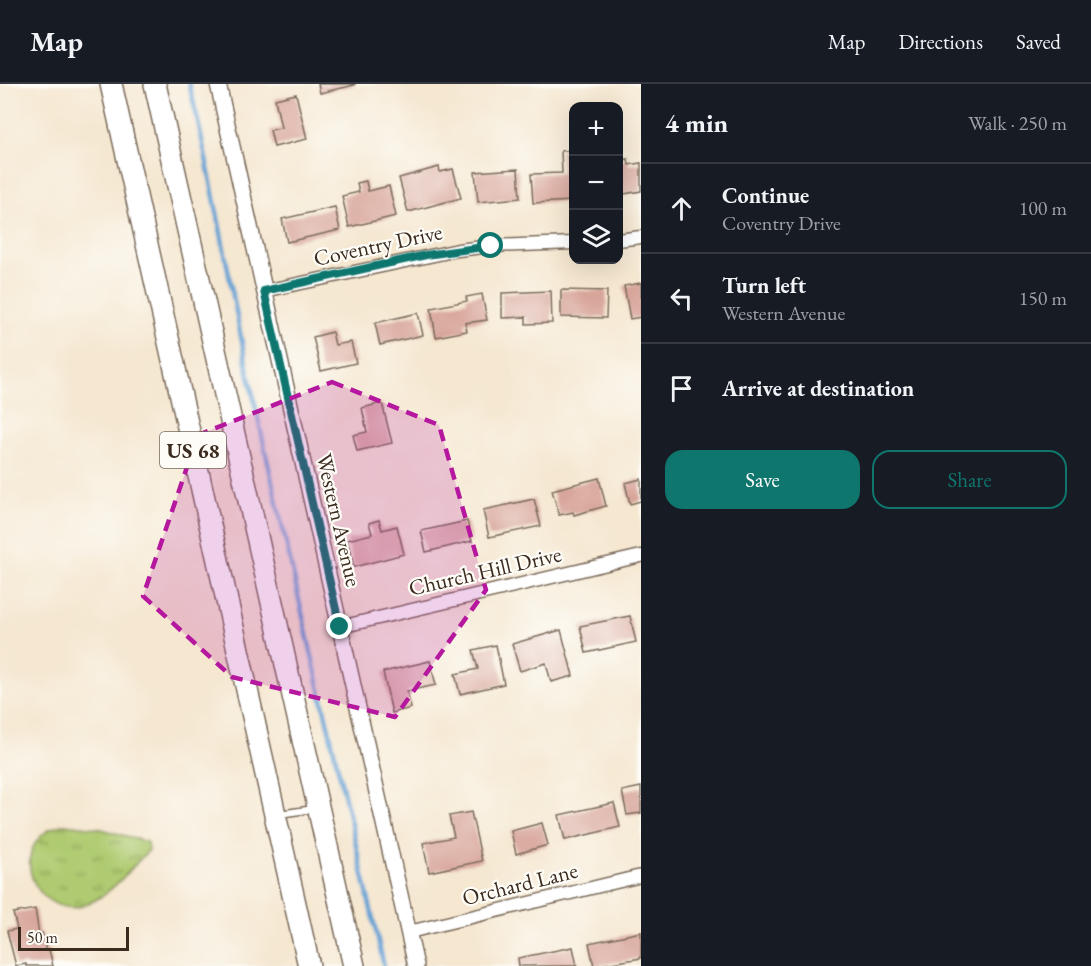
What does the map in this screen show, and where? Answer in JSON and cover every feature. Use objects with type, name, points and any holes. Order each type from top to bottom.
[{"type":"highway","name":"US 68","points":[[111,84],[309,966]]},
{"type":"highway","name":"US 68","points":[[155,84],[354,966]]},
{"type":"street","name":"Western Avenue","points":[[218,84],[416,966]]},
{"type":"street","points":[[623,239],[641,237]]},
{"type":"street","name":"Coventry Drive","points":[[264,291],[458,250],[491,246],[569,243]]},
{"type":"street","name":"Church Hill Drive","points":[[340,627],[641,556]]},
{"type":"street","name":"Orchard Lane","points":[[408,932],[641,876]]},
{"type":"lane","points":[[276,815],[318,808]]},
{"type":"highlighted area","points":[[332,382],[439,425],[486,590],[395,717],[232,677],[143,596],[198,435]]},
{"type":"green space","points":[[64,824],[98,828],[147,842],[148,851],[119,882],[94,901],[70,908],[56,904],[44,896],[35,885],[30,871],[30,857],[35,843],[47,831]]},
{"type":"building","points":[[318,84],[355,84],[355,85],[320,93]]},
{"type":"building","points":[[296,94],[307,139],[274,147],[270,130],[281,128],[275,99]]},
{"type":"building","points":[[569,150],[569,201],[533,203],[531,174],[562,173],[561,151]]},
{"type":"building","points":[[628,159],[629,165],[641,163],[641,191],[623,194],[623,160]]},
{"type":"building","points":[[439,167],[440,172],[453,169],[461,198],[408,212],[399,178]]},
{"type":"building","points":[[518,169],[520,198],[478,202],[475,172]]},
{"type":"building","points":[[366,181],[368,191],[389,186],[396,216],[349,227],[342,196],[359,192],[357,183]]},
{"type":"building","points":[[335,207],[340,230],[287,242],[282,219]]},
{"type":"building","points":[[641,283],[641,317],[630,319],[624,286]]},
{"type":"building","points":[[561,290],[607,291],[606,318],[561,317]]},
{"type":"building","points":[[551,291],[552,323],[526,324],[526,317],[502,318],[502,293]]},
{"type":"building","points":[[482,294],[487,320],[465,323],[467,331],[436,337],[431,308],[467,301],[466,297]]},
{"type":"building","points":[[418,313],[423,335],[380,345],[375,323]]},
{"type":"building","points":[[332,332],[335,345],[351,342],[356,363],[321,371],[313,337]]},
{"type":"building","points":[[382,403],[392,443],[357,451],[353,435],[367,432],[362,408]]},
{"type":"building","points":[[599,478],[606,506],[574,515],[573,512],[559,515],[552,490]]},
{"type":"building","points":[[641,479],[641,501],[630,504],[625,483]]},
{"type":"building","points":[[534,499],[541,526],[489,537],[483,510]]},
{"type":"building","points":[[379,520],[382,530],[397,526],[404,554],[354,567],[347,540],[372,534],[369,523]]},
{"type":"building","points":[[467,521],[472,541],[426,552],[421,531]]},
{"type":"building","points":[[630,616],[636,642],[586,653],[580,626]]},
{"type":"building","points":[[561,630],[573,676],[551,682],[546,663],[520,671],[512,644]]},
{"type":"building","points":[[496,645],[504,684],[460,694],[455,674],[478,669],[473,650]]},
{"type":"building","points":[[430,661],[436,685],[407,691],[411,708],[392,713],[383,672]]},
{"type":"building","points":[[641,787],[641,813],[627,815],[622,791]]},
{"type":"building","points":[[614,803],[620,827],[565,840],[559,815]]},
{"type":"building","points":[[471,812],[482,861],[429,872],[423,843],[454,837],[449,816]]},
{"type":"building","points":[[542,823],[548,845],[516,854],[511,831]]},
{"type":"building","points":[[35,909],[39,934],[42,933],[46,950],[49,949],[53,966],[26,966],[26,964],[16,966],[7,931],[17,929],[13,913]]},
{"type":"building","points":[[641,932],[641,958],[594,966],[589,943]]},
{"type":"building","points":[[573,947],[577,966],[519,966],[518,958]]},
{"type":"waterway","points":[[189,84],[246,364],[384,966]]},
{"type":"route","points":[[340,627],[264,291],[426,255],[491,246]]}]
